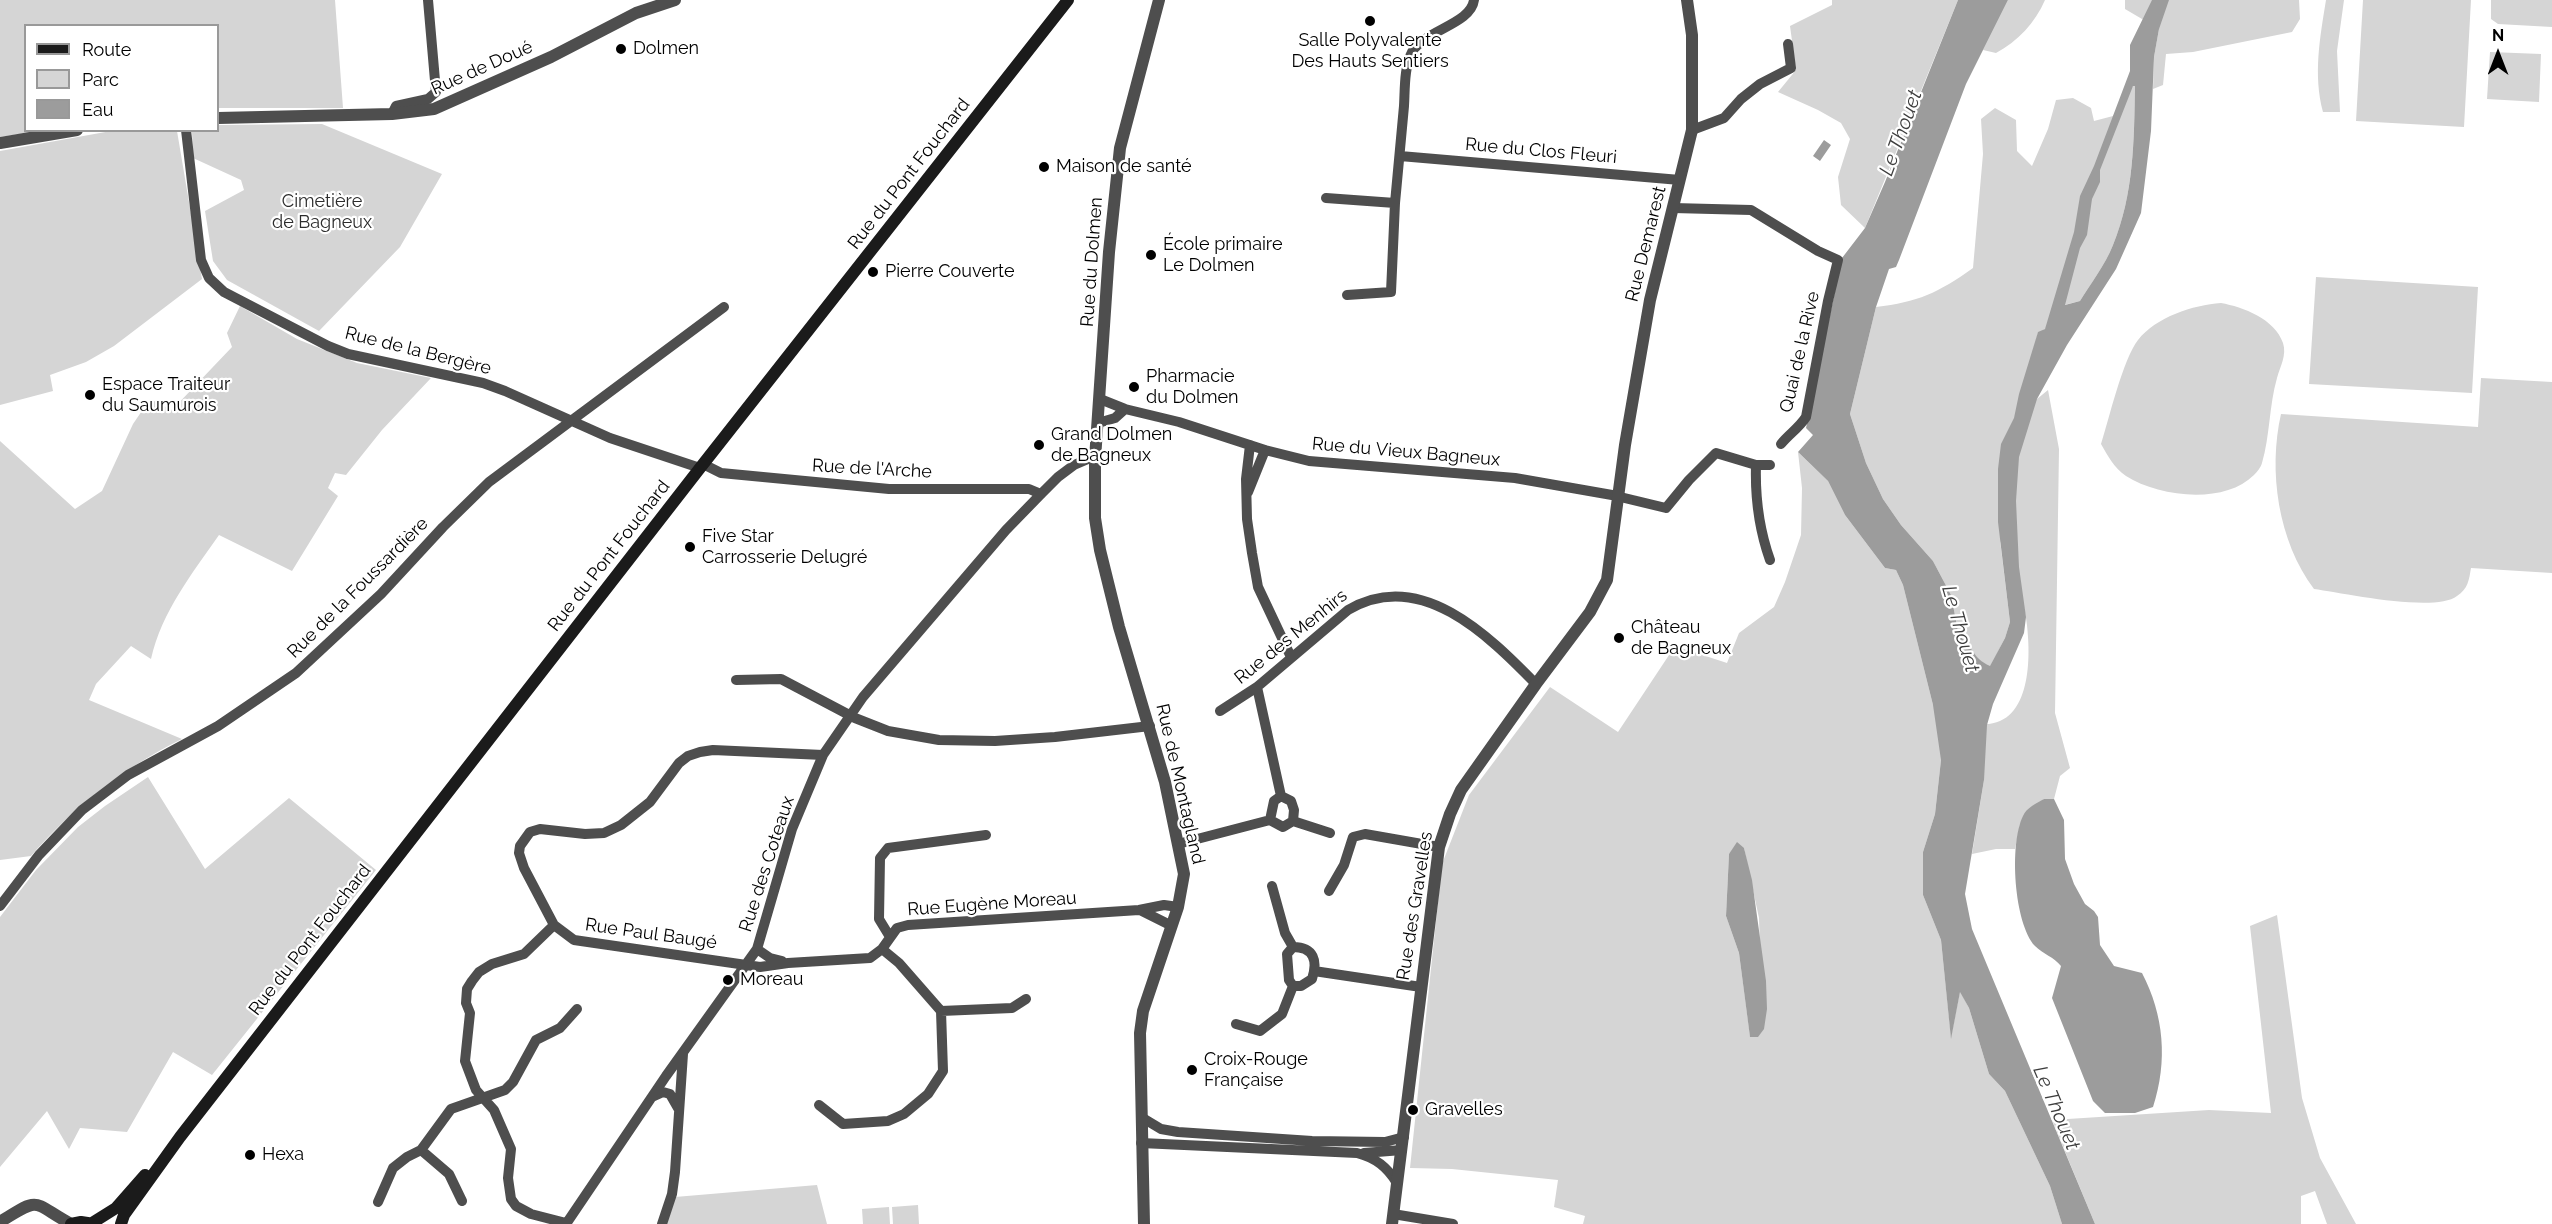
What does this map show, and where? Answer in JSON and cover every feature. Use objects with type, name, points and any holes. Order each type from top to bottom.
[{"type":"main road","name":"Rue du Pont Fouchard","points":[[121,1224],[124,1215],[180,1137],[1068,0]]},
{"type":"main road","name":"Rue du Pont Fouchard","points":[[93,1223],[116,1209],[180,1137]]},
{"type":"main road","points":[[71,1224],[93,1223]]},
{"type":"street","points":[[392,114],[396,106],[428,99],[436,92],[428,0]]},
{"type":"street","name":"Rue de Doué","points":[[219,118],[392,114],[418,112],[449,104],[551,57],[636,13],[675,0]]},
{"type":"street","name":"Rue du Dolmen","points":[[1095,459],[1109,252],[1120,148],[1159,0]]},
{"type":"street","points":[[1347,296],[1391,292],[1395,203],[1407,74],[1413,51],[1426,38],[1464,16],[1473,6],[1474,0]]},
{"type":"street","name":"Rue Demarest","points":[[1618,497],[1648,311],[1692,130],[1692,35],[1687,0]]},
{"type":"street","points":[[1692,130],[1724,118],[1741,99],[1760,84],[1791,68],[1788,44]]},
{"type":"street","points":[[0,143],[65,132]]},
{"type":"street","name":"Rue de la Bergère","points":[[186,132],[201,260],[209,278],[224,292],[348,354],[483,383],[610,438],[702,466]]},
{"type":"street","name":"Rue du Clos Fleuri","points":[[1400,156],[1680,180]]},
{"type":"street","points":[[1326,198],[1395,203]]},
{"type":"street","name":"Quai de la Rive","points":[[1672,208],[1751,210],[1810,246],[1838,260],[1806,417],[1798,429],[1788,435],[1781,444]]},
{"type":"street","name":"Rue de la Foussardière","points":[[0,906],[39,855],[82,810],[128,775],[218,726],[296,673],[381,594],[443,527],[489,482],[724,307]]},
{"type":"street","name":"Rue du Vieux Bagneux","points":[[1100,399],[1125,409],[1179,422],[1264,450],[1309,461],[1515,478],[1666,508],[1689,480],[1716,453],[1756,465]]},
{"type":"street","points":[[1098,423],[1115,418],[1125,409]]},
{"type":"street","points":[[1250,445],[1246,479],[1247,519],[1258,587],[1291,657]]},
{"type":"street","points":[[1248,493],[1264,450]]},
{"type":"street","name":"Rue des Coteaux","points":[[566,1224],[665,1078],[757,949],[792,829],[823,755],[869,688],[1006,530],[1041,494],[1074,465],[1088,459],[1095,459]]},
{"type":"street","name":"Rue de Montagland","points":[[1095,459],[1095,518],[1100,550],[1119,627],[1150,726],[1179,844],[1184,874],[1178,907],[1143,1011],[1140,1033],[1144,1224]]},
{"type":"street","points":[[1770,465],[1756,465],[1757,511],[1762,539],[1770,560]]},
{"type":"street","name":"Rue de l'Arche","points":[[702,466],[721,473],[850,486],[889,489],[1029,489],[1041,494]]},
{"type":"street","name":"Rue des Gravelles","points":[[1393,1219],[1439,847],[1461,790],[1590,612],[1602,592],[1609,569],[1618,497]]},
{"type":"street","name":"Rue des Menhirs","points":[[1220,711],[1257,687],[1348,610],[1363,601],[1378,596],[1432,602],[1480,631],[1503,650],[1536,684]]},
{"type":"street","points":[[736,680],[781,679],[850,716],[888,731],[939,740],[995,741],[1150,726]]},
{"type":"street","points":[[1257,687],[1275,776],[1281,796],[1291,801],[1294,810],[1293,821]]},
{"type":"street","name":"Rue Paul Baugé","points":[[748,964],[574,940],[554,925],[524,868],[519,853],[520,846],[530,832],[540,829],[585,834],[604,832],[621,825],[650,802],[679,763],[688,756],[700,752],[713,750],[823,755]]},
{"type":"street","points":[[1270,820],[1274,801],[1281,796]]},
{"type":"street","points":[[1179,844],[1270,820],[1283,827],[1293,821],[1330,832]]},
{"type":"street","points":[[1329,891],[1344,866],[1353,837],[1365,834],[1439,847]]},
{"type":"street","points":[[890,937],[879,919],[880,858],[888,848],[986,836]]},
{"type":"street","points":[[1272,886],[1285,933],[1293,947]]},
{"type":"street","name":"Rue Eugène Moreau","points":[[882,949],[897,928],[908,925],[1140,910],[1164,905],[1178,907]]},
{"type":"street","points":[[1140,910],[1172,926]]},
{"type":"street","points":[[554,925],[524,954],[492,964],[479,972],[467,989],[466,1003],[470,1013],[465,1061],[476,1090],[485,1097],[494,1110],[511,1149],[508,1178],[511,1199],[516,1206],[531,1214],[566,1224]]},
{"type":"street","points":[[1293,947],[1303,947],[1311,952],[1314,960],[1312,979],[1301,986],[1293,986],[1289,980],[1287,954],[1293,947]]},
{"type":"street","points":[[757,949],[770,958],[789,963]]},
{"type":"street","points":[[748,964],[760,967],[870,958],[882,949],[899,963],[940,1011],[943,1071],[928,1094],[904,1114],[888,1121],[843,1124],[819,1105]]},
{"type":"street","points":[[1314,970],[1421,987]]},
{"type":"street","points":[[1236,1024],[1260,1031],[1282,1014],[1293,986]]},
{"type":"street","points":[[940,1011],[1012,1008],[1026,999]]},
{"type":"street","points":[[378,1202],[393,1168],[421,1150],[451,1109],[504,1090],[513,1082],[536,1040],[560,1028],[578,1009]]},
{"type":"street","points":[[662,1224],[672,1194],[682,1054]]},
{"type":"street","points":[[678,1108],[665,1078],[672,1078],[680,1093]]},
{"type":"street","points":[[652,1097],[663,1092],[670,1094],[678,1108]]},
{"type":"street","points":[[1141,1117],[1161,1129],[1178,1132],[1354,1142],[1385,1142],[1404,1137]]},
{"type":"street","points":[[1141,1138],[1178,1132]]},
{"type":"street","points":[[1141,1138],[1357,1153],[1402,1150]]},
{"type":"street","points":[[421,1150],[449,1174],[462,1201]]},
{"type":"street","points":[[1357,1153],[1371,1156],[1390,1170],[1398,1183]]},
{"type":"street","points":[[0,1222],[27,1205],[38,1204],[71,1224]]},
{"type":"street","points":[[48,1208],[51,1224]]},
{"type":"street","points":[[1393,1219],[1453,1224]]},
{"type":"green space","points":[[0,0],[335,0],[343,108],[219,108],[219,24],[24,24],[24,132],[32,132],[0,137]]},
{"type":"green space","points":[[1832,0],[1958,0],[1865,228],[1841,205],[1838,177],[1850,139],[1841,123],[1778,92],[1796,70],[1790,26],[1832,5]]},
{"type":"green space","points":[[2008,0],[2045,0],[2031,24],[2012,43],[1996,53],[1983,50]]},
{"type":"green space","points":[[2125,0],[2299,0],[2300,19],[2292,32],[2193,52],[2166,54],[2163,85],[2153,89],[2154,57],[2159,29],[2125,9]]},
{"type":"green space","points":[[2326,0],[2344,0],[2337,51],[2340,112],[2323,112],[2318,84],[2318,56]]},
{"type":"green space","points":[[2363,0],[2471,0],[2464,127],[2356,121]]},
{"type":"green space","points":[[2491,0],[2552,0],[2552,27],[2498,24],[2491,19]]},
{"type":"green space","points":[[2490,52],[2541,54],[2539,102],[2487,99]]},
{"type":"green space","points":[[2135,86],[2129,187],[2120,226],[2106,260],[2080,301],[2064,305],[2045,329],[2038,333],[2015,417],[2048,390],[2059,449],[2055,713],[2070,768],[2060,776],[2054,799],[2044,799],[2020,824],[2015,849],[1996,849],[1972,854],[1984,780],[1941,760],[1935,814],[1923,852],[1923,895],[1941,940],[1951,1037],[1960,991],[1969,1008],[1989,1074],[2005,1091],[2050,1186],[2062,1224],[1583,1224],[1585,1216],[1554,1207],[1558,1180],[1452,1169],[1410,1168],[1442,864],[1469,795],[1550,687],[1618,732],[1675,646],[1727,663],[1739,633],[1774,607],[1801,535],[1802,488],[1798,452],[1828,481],[1845,515],[1885,568],[1896,570],[1903,585],[1933,705],[1984,724],[2003,719],[2014,710],[2026,682],[2028,632],[2022,599],[2000,540],[2010,622],[2005,638],[1990,667],[1976,656],[1959,636],[1951,595],[1933,561],[1901,525],[1883,499],[1866,463],[1850,414],[1876,307],[1927,295],[1973,268],[1983,154],[1981,119],[1995,108],[2016,120],[2017,151],[2032,166],[2048,129],[2056,100],[2073,98],[2091,108],[2094,121],[2113,116]],"holes":[[[1744,848],[1759,918],[1760,948],[1750,1036],[1739,953],[1726,916],[1729,854]]]},
{"type":"green space","name":"Cimetière de Bagneux","points":[[322,124],[442,174],[400,247],[319,331],[227,280],[213,261],[205,211],[244,190],[241,180],[193,158],[192,132],[219,132],[219,125]]},
{"type":"green space","points":[[105,132],[177,132],[202,279],[114,346],[86,362],[50,375],[53,391],[0,405],[0,151]]},
{"type":"green space","points":[[2316,277],[2478,287],[2472,393],[2309,384]]},
{"type":"green space","points":[[2221,303],[2248,311],[2266,321],[2279,335],[2284,347],[2261,465],[2254,475],[2241,485],[2209,494],[2173,493],[2140,483],[2118,469],[2101,444],[2132,349],[2146,332],[2165,319],[2199,306]]},
{"type":"green space","points":[[240,306],[297,339],[357,363],[431,378],[382,430],[346,475],[335,473],[328,488],[338,496],[292,571],[219,535],[170,609],[151,659],[131,646],[96,684],[89,700],[182,739],[139,763],[100,790],[31,856],[0,860],[0,441],[75,509],[102,491],[133,424],[150,399],[172,410],[232,347],[227,333]]},
{"type":"green space","points":[[2481,378],[2552,382],[2552,573],[2471,568],[2467,584],[2461,593],[2446,601],[2429,603],[2388,600],[2314,589],[2292,549],[2279,505],[2276,459],[2281,414],[2478,427]]},
{"type":"green space","points":[[148,777],[205,869],[289,798],[376,870],[212,1075],[173,1052],[127,1132],[80,1128],[69,1149],[47,1111],[0,1167],[0,917],[36,870],[78,827]]},
{"type":"green space","points":[[2277,915],[2302,1098],[2320,1158],[2356,1224],[2327,1224],[2315,1191],[2301,1196],[2301,1224],[2095,1224],[2052,1120],[2209,1110],[2271,1113],[2250,926]]},
{"type":"green space","points":[[817,1185],[827,1224],[661,1224],[675,1197]]},
{"type":"green space","points":[[918,1205],[919,1224],[893,1224],[892,1207]]},
{"type":"green space","points":[[889,1207],[890,1224],[863,1224],[862,1209]]},
{"type":"water","points":[[1958,0],[2008,0],[1966,84],[1896,267],[1889,269],[1876,307],[1850,414],[1866,463],[1883,499],[1901,525],[1933,561],[1951,595],[1959,636],[1976,656],[1990,666],[2005,638],[2010,622],[1998,522],[1998,469],[2001,444],[2014,418],[2038,332],[2045,329],[2074,232],[2080,196],[2094,166],[2130,71],[2130,45],[2152,0],[2169,0],[2159,29],[2154,57],[2151,131],[2141,213],[2116,269],[2067,345],[2037,399],[2019,457],[2016,501],[2019,567],[2026,617],[2024,633],[1993,704],[1987,725],[1984,780],[1965,894],[1972,929],[2095,1224],[2062,1224],[2050,1186],[2005,1091],[1989,1074],[1969,1008],[1960,992],[1951,1039],[1941,940],[1923,895],[1923,852],[1935,814],[1941,760],[1933,705],[1903,585],[1896,570],[1885,568],[1845,515],[1828,481],[1798,452],[1813,435],[1806,428],[1842,258],[1865,228]],"holes":[[[2133,86],[2135,86],[2129,187],[2120,226],[2106,260],[2080,301],[2065,305],[2080,248],[2087,235],[2092,199],[2100,182],[2100,170]]]},
{"type":"water","points":[[1824,140],[1831,145],[1820,161],[1813,156]]},
{"type":"water","points":[[2044,799],[2054,799],[2064,820],[2065,859],[2074,884],[2085,904],[2098,917],[2100,945],[2114,966],[2142,973],[2155,1005],[2162,1055],[2158,1090],[2153,1107],[2135,1113],[2105,1113],[2093,1101],[2052,998],[2061,966],[2035,946],[2022,920],[2016,883],[2016,845],[2023,816],[2032,806]]},
{"type":"water","points":[[1737,842],[1744,848],[1752,880],[1766,981],[1767,1009],[1764,1029],[1758,1037],[1750,1037],[1739,953],[1726,916],[1729,854]]},
{"type":"place","name":"Salle Polyvalente Des Hauts Sentiers","points":[[1370,21]]},
{"type":"place","name":"Dolmen","points":[[621,49]]},
{"type":"place","name":"Maison de santé","points":[[1044,167]]},
{"type":"place","name":"École primaire Le Dolmen","points":[[1151,255]]},
{"type":"place","name":"Pierre Couverte","points":[[873,272]]},
{"type":"place","name":"Pharmacie du Dolmen","points":[[1134,387]]},
{"type":"place","name":"Espace Traiteur du Saumurois","points":[[90,395]]},
{"type":"place","name":"Grand Dolmen de Bagneux","points":[[1039,445]]},
{"type":"place","name":"Five Star Carrosserie Delugré","points":[[690,547]]},
{"type":"place","name":"Château de Bagneux","points":[[1619,638]]},
{"type":"place","name":"Moreau","points":[[728,980]]},
{"type":"place","name":"Croix-Rouge Française","points":[[1192,1070]]},
{"type":"place","name":"Gravelles","points":[[1413,1110]]},
{"type":"place","name":"Hexa","points":[[250,1155]]},
{"type":"water label","name":"Le Thouet","points":[[1901,133]]},
{"type":"water label","name":"Le Thouet","points":[[1960,629]]},
{"type":"water label","name":"Le Thouet","points":[[2056,1108]]}]
